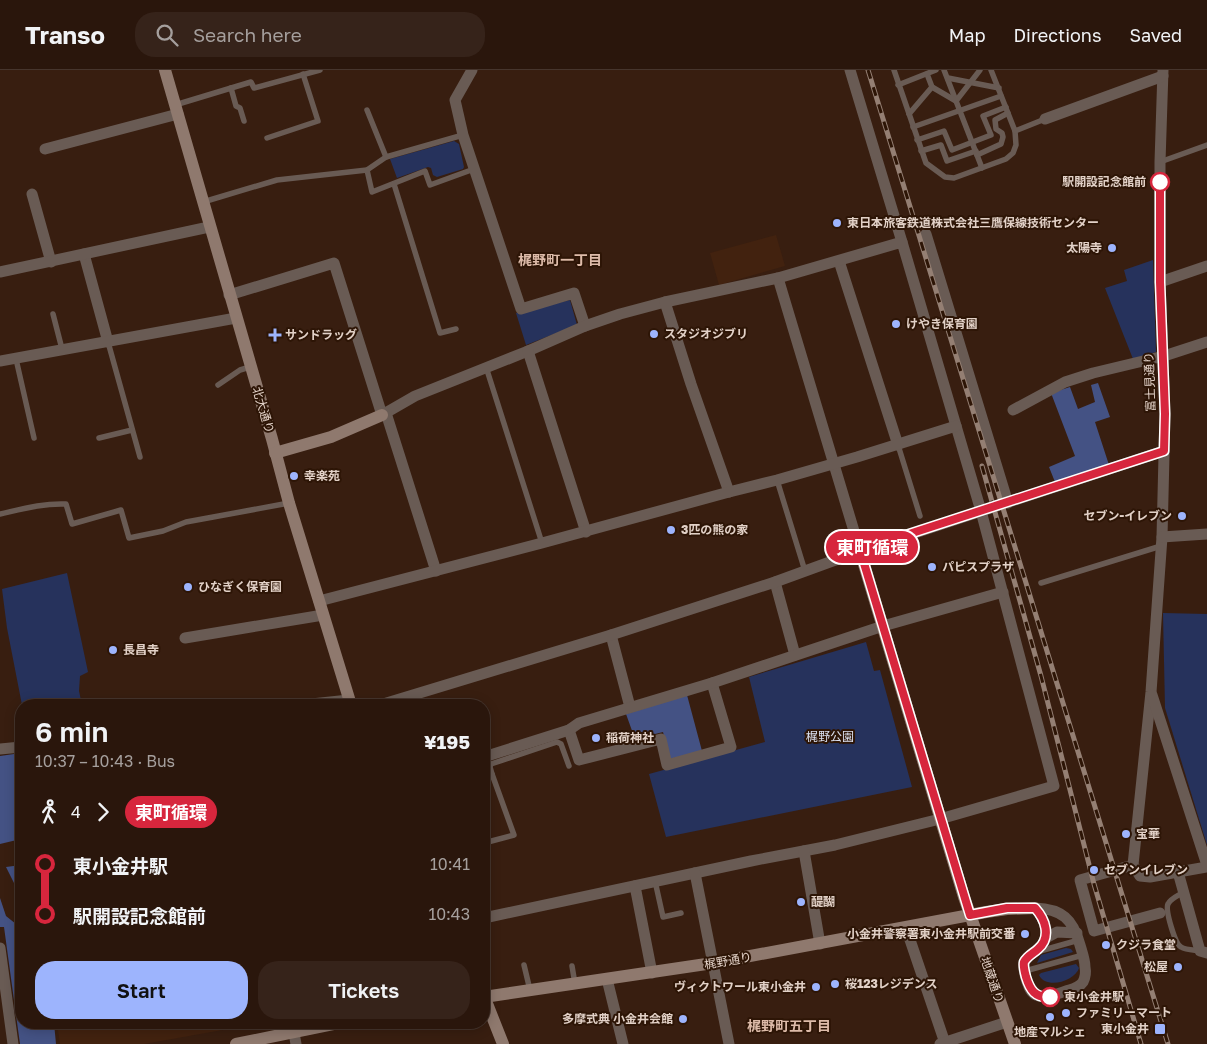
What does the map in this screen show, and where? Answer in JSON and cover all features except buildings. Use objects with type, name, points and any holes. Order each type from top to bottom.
[{"type":"street","name":"北大通り","points":[[165,70],[289,503],[349,699]]},
{"type":"street","points":[[472,70],[455,100],[463,135],[521,309],[574,293],[585,326]]},
{"type":"street","points":[[490,917],[751,860],[835,845],[940,819],[1054,786],[981,511],[850,70]]},
{"type":"street","points":[[1045,119],[1163,73]]},
{"type":"street","name":"富士見通り","points":[[1133,865],[1151,692],[1161,542],[1165,414],[1160,282],[1160,162],[1163,73]]},
{"type":"street","points":[[45,150],[176,110]]},
{"type":"street","points":[[32,194],[51,262]]},
{"type":"street","points":[[0,272],[209,227]]},
{"type":"street","points":[[926,234],[1008,503]]},
{"type":"street","points":[[275,453],[338,434],[384,414],[415,396],[585,326],[665,302],[778,278],[902,242]]},
{"type":"street","points":[[84,254],[108,342]]},
{"type":"street","points":[[839,261],[898,444]]},
{"type":"street","points":[[229,295],[334,263],[436,570]]},
{"type":"street","points":[[1160,282],[1207,266]]},
{"type":"street","points":[[778,278],[860,550]]},
{"type":"street","points":[[665,302],[691,384],[729,492]]},
{"type":"street","points":[[0,361],[236,318]]},
{"type":"street","points":[[1013,410],[1066,382],[1093,373],[1164,356],[1207,342]]},
{"type":"street","points":[[528,351],[586,532]]},
{"type":"street","points":[[320,601],[542,544],[777,480],[956,426]]},
{"type":"street","points":[[400,699],[611,635],[775,582],[860,550],[1164,451]]},
{"type":"street","points":[[1161,542],[1207,534]]},
{"type":"street","name":"地蔵通り","points":[[860,550],[940,819],[1014,1044]]},
{"type":"street","points":[[775,582],[795,655]]},
{"type":"street","points":[[490,755],[569,730],[579,723],[712,683],[883,626],[1003,592]]},
{"type":"street","points":[[184,638],[323,615]]},
{"type":"street","points":[[611,635],[630,707]]},
{"type":"street","points":[[569,730],[579,760],[661,740],[667,765],[731,747],[712,683]]},
{"type":"street","points":[[1151,692],[1207,866],[1150,877],[1140,876],[1133,865],[1080,880],[1094,931],[1160,913]]},
{"type":"street","points":[[0,750],[15,747]]},
{"type":"street","points":[[804,851],[820,944]]},
{"type":"street","points":[[1178,872],[1204,952]]},
{"type":"street","points":[[695,873],[729,1044]]},
{"type":"street","points":[[634,886],[652,973]]},
{"type":"street","name":"梶野通り","points":[[490,995],[713,963],[1007,908],[1035,908]]},
{"type":"street","points":[[1035,908],[1056,910],[1070,922],[1078,936],[1086,964],[1086,974],[1083,982],[1078,986],[1050,997],[1038,996],[1032,992],[1024,963],[1041,946],[1046,938],[1057,932],[1078,936]]},
{"type":"street","points":[[1035,908],[1042,915],[1045,923],[1046,938]]},
{"type":"street","points":[[906,928],[947,1043],[1007,1022]]},
{"type":"street","points":[[0,948],[12,1044]]},
{"type":"street","points":[[607,979],[623,1044]]},
{"type":"street","points":[[490,1011],[503,1044]]},
{"type":"street","points":[[242,1043],[295,1038],[322,1029]]},
{"type":"lane","points":[[176,110],[251,82],[254,88],[320,70]]},
{"type":"lane","points":[[894,70],[926,163],[945,177],[954,178],[1006,159],[1013,153],[1016,145],[1015,130],[991,70]]},
{"type":"lane","points":[[916,78],[920,70]]},
{"type":"lane","points":[[898,85],[936,70]]},
{"type":"lane","points":[[944,70],[982,168]]},
{"type":"lane","points":[[956,100],[980,70]]},
{"type":"lane","points":[[266,138],[318,121],[303,74]]},
{"type":"lane","points":[[927,74],[932,88],[956,100]]},
{"type":"lane","points":[[948,78],[999,88]]},
{"type":"lane","points":[[231,88],[236,106],[240,108],[244,120]]},
{"type":"lane","points":[[908,114],[932,88]]},
{"type":"lane","points":[[913,128],[1001,96]]},
{"type":"lane","points":[[367,110],[386,157]]},
{"type":"lane","points":[[917,140],[944,132],[952,150],[991,135],[984,116],[1007,110]]},
{"type":"lane","points":[[921,151],[941,144],[947,161],[1001,144],[1002,132],[996,128],[996,120],[1007,110]]},
{"type":"lane","points":[[1015,130],[1045,119]]},
{"type":"lane","points":[[202,202],[277,180],[367,170],[386,157],[463,135]]},
{"type":"lane","points":[[1160,162],[1207,145]]},
{"type":"lane","points":[[367,170],[372,192],[425,171],[430,185],[474,169]]},
{"type":"lane","points":[[394,184],[440,333],[456,329]]},
{"type":"lane","points":[[53,314],[62,349]]},
{"type":"lane","points":[[108,342],[140,457]]},
{"type":"lane","points":[[16,359],[34,438]]},
{"type":"lane","points":[[218,385],[240,370],[250,367]]},
{"type":"lane","points":[[486,367],[542,544]]},
{"type":"lane","points":[[99,438],[132,430]]},
{"type":"lane","points":[[898,444],[920,516]]},
{"type":"lane","points":[[777,480],[805,571]]},
{"type":"lane","points":[[910,485],[918,482]]},
{"type":"lane","points":[[0,514],[40,506],[66,504],[72,524],[121,510],[128,538],[163,531],[186,522],[289,503]]},
{"type":"lane","points":[[1041,582],[1161,542]]},
{"type":"lane","points":[[490,841],[514,835],[492,774],[491,764],[556,742],[561,744],[568,766]]},
{"type":"lane","points":[[655,881],[664,917],[681,913]]},
{"type":"lane","points":[[1184,892],[1168,904],[1167,911],[1176,944],[1184,949],[1204,952]]},
{"type":"lane","points":[[1033,953],[1078,936]]},
{"type":"lane","points":[[1025,971],[1083,955]]},
{"type":"lane","points":[[524,965],[530,990]]},
{"type":"lane","points":[[572,966],[575,984]]},
{"type":"shaded area","points":[[776,235],[785,266],[719,285],[710,253]]},
{"type":"shaded area","points":[[1098,383],[1110,417],[1095,422],[1109,465],[1055,482],[1049,467],[1075,456],[1051,393],[1070,387],[1078,409],[1095,402],[1091,385]]},
{"type":"shaded area","points":[[687,695],[702,751],[670,759],[663,732],[635,739],[626,714]]},
{"type":"shaded area","points":[[15,754],[15,840],[0,844],[0,756]]},
{"type":"shaded area","points":[[15,866],[15,885],[6,867]]},
{"type":"shaded area","points":[[0,898],[6,916],[15,923],[15,1007],[4,927],[0,927]]},
{"type":"shaded area","points":[[18,1029],[55,1029],[56,1044],[20,1044]]},
{"type":"shaded area","points":[[58,1029],[228,1029],[144,1044],[60,1044]]},
{"type":"green space","points":[[454,141],[459,144],[463,169],[437,177],[433,175],[431,168],[428,167],[397,178],[390,159]]},
{"type":"green space","points":[[1153,260],[1156,352],[1133,359],[1105,288],[1127,281],[1124,270]]},
{"type":"green space","points":[[570,300],[577,325],[526,345],[516,313]]},
{"type":"green space","points":[[67,573],[88,672],[80,676],[81,699],[21,699],[7,628],[2,589]]},
{"type":"green space","points":[[1163,613],[1207,614],[1207,845],[1165,708]]},
{"type":"green space","name":"梶野公園","points":[[866,642],[874,671],[880,670],[912,787],[666,837],[649,774],[765,742],[749,677]]},
{"type":"green space","points":[[1066,948],[1071,949],[1073,952],[1037,963],[1041,955]]},
{"type":"green space","points":[[1076,964],[1079,968],[1076,973],[1072,977],[1060,982],[1048,982],[1039,975],[1041,973]]},
{"type":"railway","points":[[868,70],[1168,1044]]},
{"type":"railway","points":[[982,466],[1041,676],[1094,884],[1141,1044]]},
{"type":"bus line","name":"東町循環","points":[[1050,997],[1038,996],[1032,992],[1024,963],[1029,955],[1041,946],[1045,939],[1046,931],[1042,915],[1035,908],[1021,907],[970,915],[860,550],[1164,451],[1165,414],[1160,282],[1160,182]]},
{"type":"place","name":"駅開設記念館前","points":[[1160,182]]},
{"type":"place","name":"東日本旅客鉄道株式会社三鷹保線技術センター","points":[[837,223]]},
{"type":"place","name":"太陽寺","points":[[1112,248]]},
{"type":"place","name":"けやき保育園","points":[[896,324]]},
{"type":"place","name":"スタジオジブリ","points":[[654,334]]},
{"type":"place","name":"サンドラッグ","points":[[275,335]]},
{"type":"place","name":"幸楽苑","points":[[294,476]]},
{"type":"place","name":"セブン-イレブン","points":[[1182,516]]},
{"type":"place","name":"3匹の熊の家","points":[[671,530]]},
{"type":"place","name":"パピスプラザ","points":[[932,567]]},
{"type":"place","name":"ひなぎく保育園","points":[[188,587]]},
{"type":"place","name":"長昌寺","points":[[113,650]]},
{"type":"place","name":"稲荷神社","points":[[596,738]]},
{"type":"place","name":"宝華","points":[[1126,834]]},
{"type":"place","name":"セブンイレブン","points":[[1094,870]]},
{"type":"place","name":"醍醐","points":[[801,902]]},
{"type":"place","name":"小金井警察署東小金井駅前交番","points":[[1025,934]]},
{"type":"place","name":"クジラ食堂","points":[[1106,945]]},
{"type":"place","name":"松屋","points":[[1178,967]]},
{"type":"place","name":"桜123レジデンス","points":[[835,984]]},
{"type":"place","name":"ヴィクトワール東小金井","points":[[816,987]]},
{"type":"place","name":"東小金井駅","points":[[1050,997]]},
{"type":"place","name":"ファミリーマート","points":[[1066,1013]]},
{"type":"place","name":"地産マルシェ","points":[[1050,1017]]},
{"type":"place","name":"多摩式典 小金井会館","points":[[683,1019]]},
{"type":"place","name":"東小金井","points":[[1160,1029]]},
{"type":"district","name":"梶野町一丁目","points":[[560,260]]},
{"type":"district","name":"梶野町五丁目","points":[[789,1026]]}]
